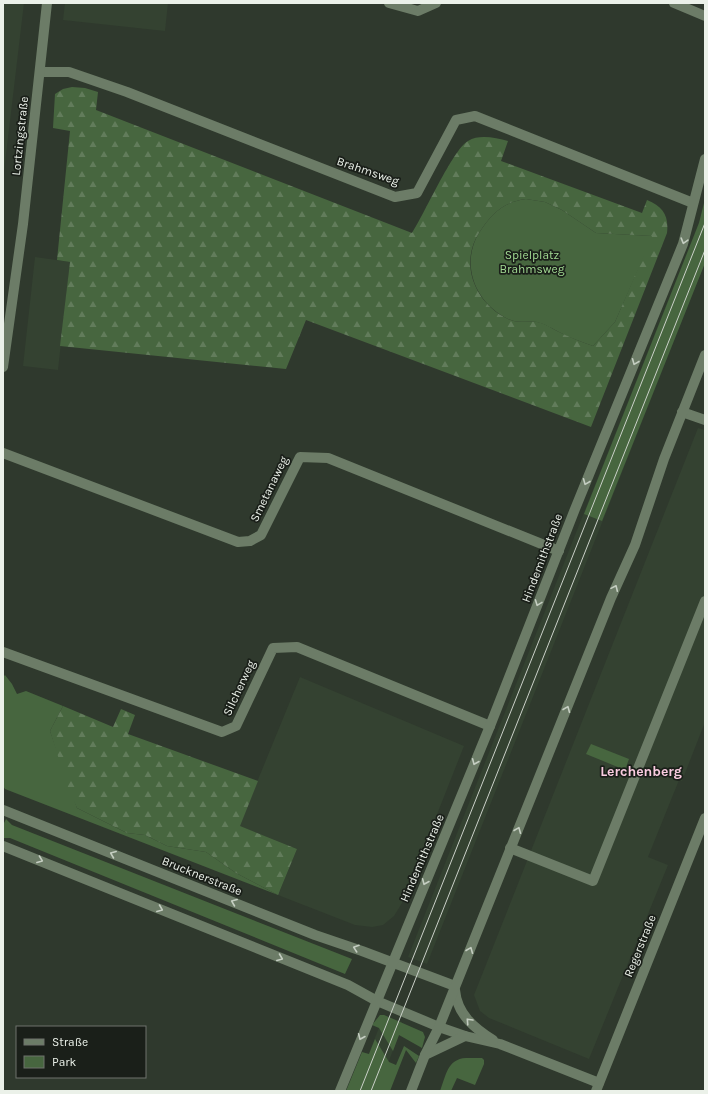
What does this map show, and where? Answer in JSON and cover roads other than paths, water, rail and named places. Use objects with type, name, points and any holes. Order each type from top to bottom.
[{"type":"street","name":"Lortzingstraße","points":[[3,367],[23,224],[46,3]]},
{"type":"street","points":[[389,3],[418,11],[436,3]]},
{"type":"street","points":[[674,3],[705,16]]},
{"type":"street","name":"Brahmsweg","points":[[40,72],[69,72],[126,92],[395,197],[418,193],[456,120],[475,116],[693,203]]},
{"type":"street","name":"Hindemithstraße","points":[[340,1091],[490,726],[683,244],[705,159]]},
{"type":"street","points":[[411,1091],[424,1055],[439,1027],[611,598],[635,545],[682,412],[705,355]]},
{"type":"street","points":[[682,412],[705,420]]},
{"type":"street","name":"Smetanaweg","points":[[3,453],[238,542],[250,542],[261,535],[300,456],[328,458],[559,551]]},
{"type":"street","points":[[510,848],[593,880],[705,600]]},
{"type":"street","name":"Silcherweg","points":[[3,652],[222,732],[236,726],[273,648],[297,648],[490,726]]},
{"type":"street","name":"Brucknerstraße","points":[[3,810],[316,935],[392,962]]},
{"type":"street","name":"Regerstraße","points":[[455,986],[456,1001],[462,1012],[475,1027],[500,1044],[598,1087],[705,818]]},
{"type":"street","points":[[3,846],[349,986],[377,1001],[439,1027]]},
{"type":"street","points":[[392,962],[455,986]]},
{"type":"street","name":"Regerstraße","points":[[439,1027],[465,1036],[500,1044]]},
{"type":"street","points":[[424,1055],[465,1036]]},
{"type":"tram line","points":[[360,1091],[705,223]]},
{"type":"tram line","points":[[371,1091],[705,250]]},
{"type":"district","name":"Lerchenberg","points":[[641,771]]},
{"type":"park label","name":"Spielplatz Brahmsweg","points":[[532,262]]}]
